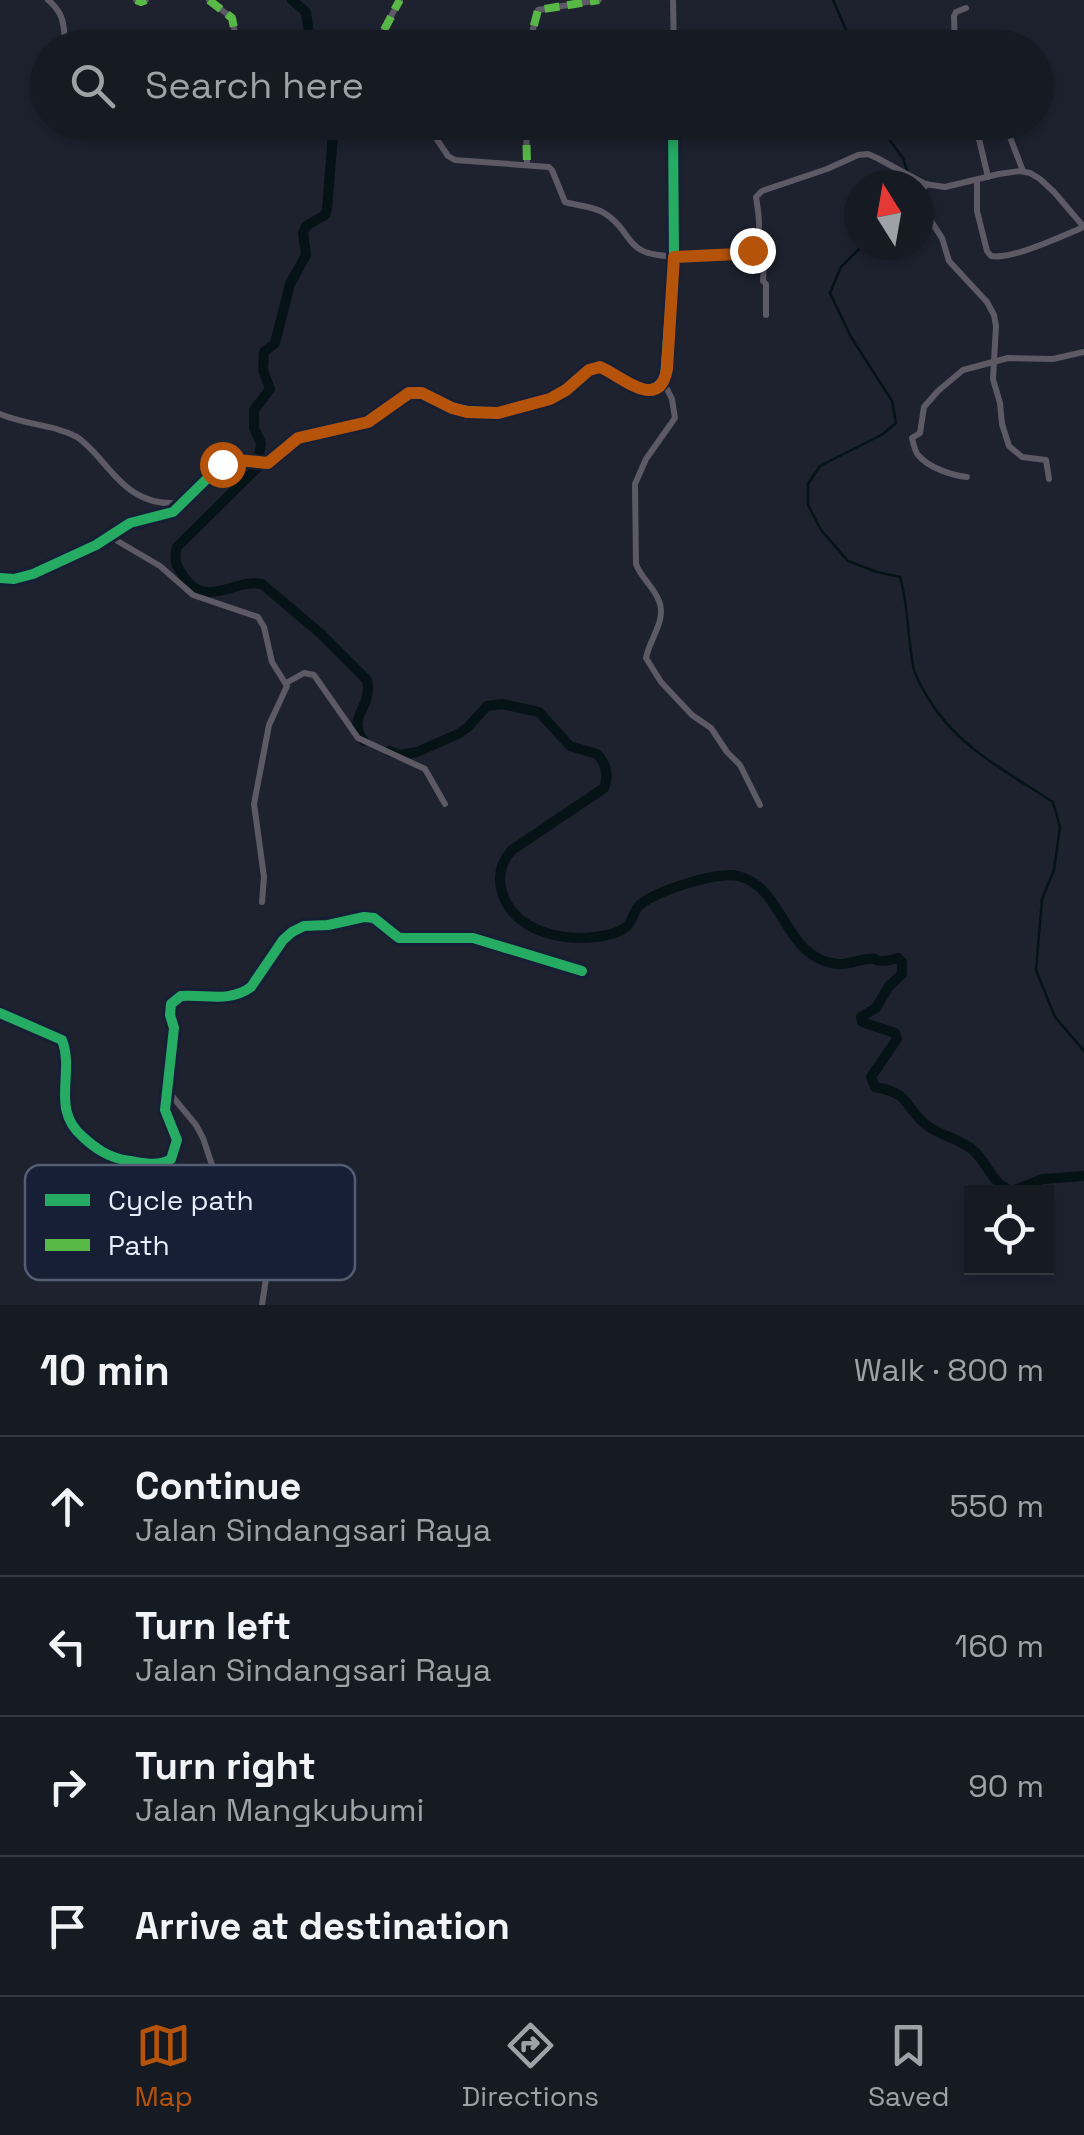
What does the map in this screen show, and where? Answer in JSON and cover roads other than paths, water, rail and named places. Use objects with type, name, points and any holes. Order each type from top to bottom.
[{"type":"street","points":[[48,0],[58,8],[64,30]]},
{"type":"street","points":[[136,0],[146,0]]},
{"type":"street","points":[[209,0],[232,18],[234,30]]},
{"type":"street","points":[[384,30],[400,0]]},
{"type":"street","points":[[533,30],[538,10],[599,0]]},
{"type":"street","points":[[674,0],[674,30]]},
{"type":"street","points":[[955,30],[954,16],[960,10]]},
{"type":"street","points":[[437,140],[455,160],[551,168],[565,202],[599,210],[618,224],[638,250],[674,257],[739,254],[756,248]]},
{"type":"street","points":[[526,140],[527,165]]},
{"type":"street","points":[[673,140],[674,257],[664,383],[675,418],[646,459],[636,484],[634,555],[639,573],[660,605],[646,660],[662,684],[692,715],[711,728],[726,752],[738,762],[760,805]]},
{"type":"street","points":[[979,140],[988,177]]},
{"type":"street","points":[[1011,140],[1024,172]]},
{"type":"street","points":[[766,314],[764,264],[756,248],[760,222],[756,198],[762,191],[858,155],[868,154],[900,170]]},
{"type":"street","points":[[934,185],[945,187],[988,177],[1030,173],[1054,192],[1084,227],[1002,258],[991,256],[978,211],[977,180]]},
{"type":"street","points":[[934,225],[949,261],[992,311],[996,326],[994,378],[1009,446],[1022,458],[1046,460],[1049,479]]},
{"type":"street","points":[[967,477],[948,474],[916,453],[912,438],[920,433],[924,407],[938,391],[963,370],[1016,357],[1057,359],[1084,352]]},
{"type":"street","points":[[0,578],[14,580],[32,574],[96,545],[130,522],[173,512],[222,464],[237,460],[262,464],[298,438],[368,422],[409,393],[422,393],[467,412],[498,413],[550,399],[594,368],[606,369],[641,389],[651,390],[664,383]]},
{"type":"street","points":[[0,414],[77,438],[129,491],[160,504],[182,503]]},
{"type":"street","points":[[110,536],[160,566],[193,596],[258,617],[264,627],[272,662],[286,684],[286,692],[269,726],[254,804],[264,876],[262,902]]},
{"type":"street","points":[[639,593],[643,578]]},
{"type":"street","points":[[286,684],[304,673],[314,674],[358,738],[418,764],[429,774],[444,804]]},
{"type":"street","points":[[0,1012],[62,1040],[65,1106],[76,1131],[102,1153],[155,1164],[170,1159],[177,1140],[166,1116],[174,1028],[170,1008],[174,1000],[188,996],[232,997],[245,991],[283,940],[304,926],[370,918],[399,938],[472,938],[582,971]]},
{"type":"street","points":[[167,1090],[196,1125],[212,1165]]},
{"type":"street","points":[[262,1305],[266,1280]]},
{"type":"waterway","points":[[292,0],[306,12],[308,30]]},
{"type":"waterway","points":[[833,0],[846,30]]},
{"type":"waterway","points":[[333,140],[327,209],[325,215],[306,226],[306,255],[290,284],[275,343],[264,352],[263,370],[270,389],[254,410],[254,428],[261,443],[257,468],[177,547],[175,556],[179,570],[193,587],[212,592],[262,584],[321,634],[367,680],[368,690],[357,725],[364,741]]},
{"type":"waterway","points":[[890,140],[907,170]]},
{"type":"waterway","points":[[848,260],[830,293],[851,337],[892,401],[896,423],[883,434],[820,466],[808,484],[808,505],[821,530],[848,561],[900,577],[914,670],[953,731],[984,757],[1053,802],[1060,827],[1054,870],[1042,899],[1036,970],[1055,1017],[1084,1051]]},
{"type":"waterway","points":[[389,751],[400,755],[417,752],[458,734],[487,706],[502,704],[539,712],[570,746],[597,754],[606,779],[604,788],[512,850],[505,859],[500,874],[502,892],[521,920],[552,934],[605,936],[624,929],[638,907],[670,889],[729,875],[754,883],[806,950],[820,959],[838,964],[898,958],[902,962],[902,974],[889,986],[876,1008],[861,1017],[862,1022],[895,1033],[897,1039],[871,1077],[875,1087],[901,1097],[925,1124],[968,1147],[1000,1184],[1012,1191],[1043,1179],[1084,1176]]}]
